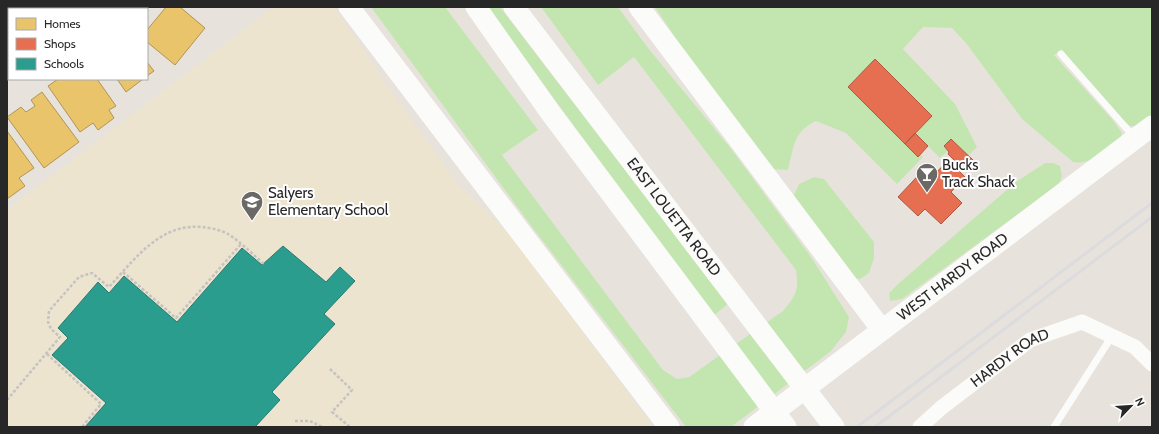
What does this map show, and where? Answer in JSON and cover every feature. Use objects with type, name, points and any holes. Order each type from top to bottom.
[{"type":"main road","points":[[349,7],[669,427]]},
{"type":"main road","points":[[476,7],[554,118],[786,427]]},
{"type":"main road","name":"EAST LOUETTA ROAD","points":[[514,7],[739,300],[834,427]]},
{"type":"main road","points":[[639,7],[882,330]]},
{"type":"main road","name":"WEST HARDY ROAD","points":[[754,427],[1152,126]]},
{"type":"street","name":"HARDY ROAD","points":[[920,427],[941,408],[1030,340],[1082,322],[1135,347],[1152,364]]},
{"type":"lane","points":[[1060,54],[1136,139]]},
{"type":"lane","points":[[1054,427],[1112,336]]},
{"type":"path","points":[[7,400],[60,337],[51,329],[48,322],[49,311],[79,277],[92,273],[109,287],[157,237],[181,228],[210,228],[226,233],[264,264]]},
{"type":"path","points":[[123,272],[176,318],[241,244]]},
{"type":"path","points":[[47,354],[101,404],[82,427]]},
{"type":"path","points":[[330,369],[352,390],[332,412],[350,427]]},
{"type":"path","points":[[295,420],[310,422],[322,427]]},
{"type":"shaded area","name":"Salyers Elementary School","points":[[273,7],[334,7],[409,117],[459,185],[508,233],[653,427],[7,427],[7,210]]},
{"type":"green space","points":[[371,7],[445,7],[538,130],[502,155],[663,370],[677,379],[689,377],[783,311],[796,292],[796,270],[634,57],[598,85],[541,7],[618,7],[648,48],[732,150],[811,257],[849,317],[846,332],[831,351],[731,427],[686,427],[529,223]]},
{"type":"green space","points":[[487,7],[500,7],[728,304],[713,316]]},
{"type":"green space","points":[[655,7],[1152,7],[1152,116],[1139,126],[1130,126],[1118,116],[1062,50],[1054,55],[1112,119],[1122,133],[1120,141],[1104,153],[1093,159],[1073,162],[1022,119],[966,43],[952,28],[923,27],[903,49],[955,104],[977,147],[969,155],[951,139],[944,146],[948,151],[940,158],[915,133],[932,116],[875,59],[848,87],[918,156],[920,154],[923,157],[897,184],[846,133],[816,121],[808,125],[799,135],[793,147],[788,170],[771,169],[698,72]]},
{"type":"green space","points":[[1045,163],[1053,163],[1060,166],[1062,176],[1059,184],[902,299],[890,301],[889,293],[898,284],[1016,182]]},
{"type":"green space","points":[[814,177],[824,179],[874,242],[874,258],[869,273],[860,279],[853,278],[796,201],[794,195],[799,184]]},
{"type":"building: Homes","points":[[166,7],[180,7],[205,28],[175,65],[148,43],[148,29]]},
{"type":"building: Homes","points":[[148,63],[154,71],[148,75]]},
{"type":"building: Homes","points":[[57,80],[98,80],[116,106],[109,110],[114,118],[98,130],[93,123],[80,132],[48,86]]},
{"type":"building: Homes","points":[[118,80],[142,80],[126,92]]},
{"type":"building: Homes","points":[[42,92],[79,142],[44,168],[7,117],[21,107],[26,112],[35,106],[31,100]]},
{"type":"building: Homes","points":[[7,131],[34,168],[19,178],[25,186],[7,199]]},
{"type":"building: Shops","points":[[875,59],[932,116],[905,144],[848,87]]},
{"type":"building: Shops","points":[[915,133],[928,146],[918,157],[905,144]]},
{"type":"building: Shops","points":[[951,139],[973,160],[966,167],[960,161],[957,163],[948,154],[949,152],[944,146]]},
{"type":"building: Shops","name":"Bucks Track Shack","points":[[948,160],[965,177],[951,192],[962,203],[941,224],[925,209],[918,216],[898,197],[927,166],[935,174]]},
{"type":"building: Schools","points":[[283,246],[326,282],[340,267],[355,281],[324,314],[335,324],[272,392],[280,400],[255,427],[85,427],[106,403],[52,355],[68,338],[58,328],[98,282],[109,293],[124,276],[177,322],[242,248],[262,265]]},
{"type":"railway","points":[[857,427],[1152,203]]},
{"type":"railway","points":[[875,427],[1152,217]]},
{"type":"place","name":"Bucks Track Shack","points":[[927,194]]},
{"type":"place","name":"Salyers Elementary School","points":[[252,222]]}]
